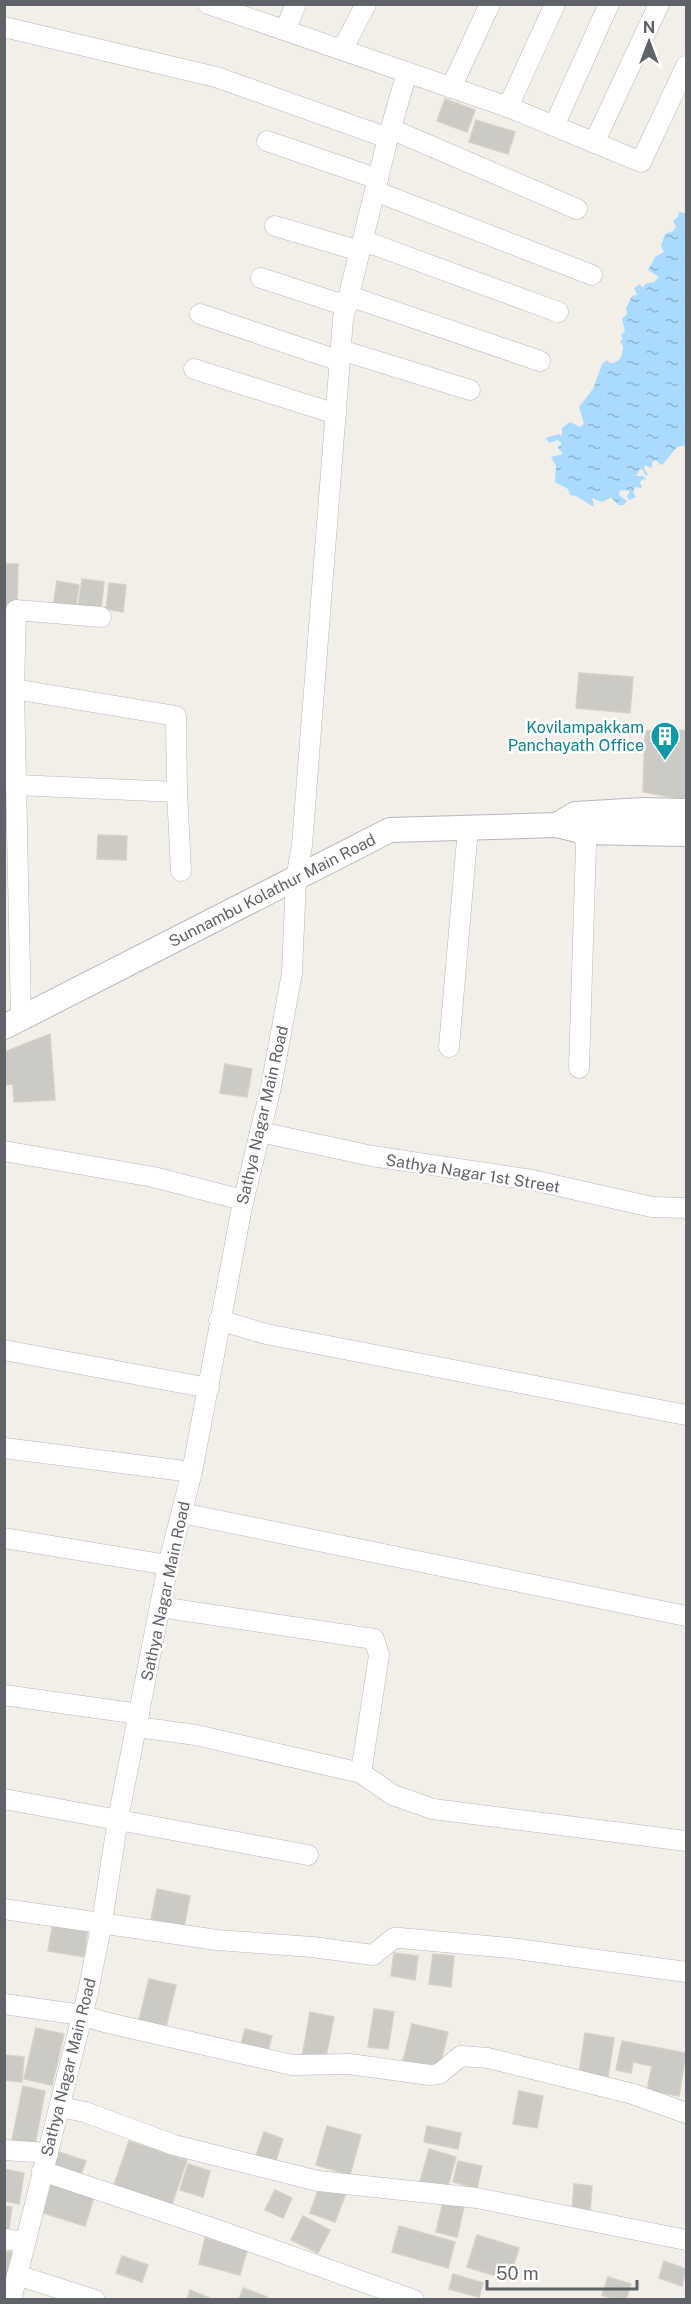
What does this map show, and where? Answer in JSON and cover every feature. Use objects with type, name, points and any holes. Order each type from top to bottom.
[{"type":"street","points":[[285,30],[296,4]]},
{"type":"street","points":[[342,50],[366,4]]},
{"type":"street","points":[[451,88],[490,4]]},
{"type":"street","points":[[508,108],[555,4]]},
{"type":"street","points":[[554,126],[609,4]]},
{"type":"street","points":[[594,143],[659,4]]},
{"type":"street","points":[[217,6],[508,108],[641,162],[687,66]]},
{"type":"street","points":[[4,27],[216,77],[389,134],[577,209]]},
{"type":"street","name":"Sathya Nagar Main Road","points":[[11,2300],[60,2107],[102,1922],[118,1819],[168,1565],[192,1472],[243,1200],[271,1087],[292,973],[296,879],[302,845],[343,319],[389,134],[407,72]]},
{"type":"street","points":[[267,141],[592,275]]},
{"type":"street","points":[[275,226],[362,246],[558,312]]},
{"type":"street","points":[[261,278],[348,301],[540,361]]},
{"type":"street","points":[[200,314],[470,390]]},
{"type":"street","points":[[194,369],[336,414]]},
{"type":"street","points":[[13,1022],[16,610],[101,617]]},
{"type":"street","points":[[14,690],[176,716],[181,871]]},
{"type":"street","points":[[16,785],[177,792]]},
{"type":"street","name":"Sunnambu Kolathur Main Road","points":[[557,825],[575,814],[643,810],[687,811]]},
{"type":"street","name":"Sunnambu Kolathur Main Road","points":[[13,1022],[390,830],[557,825],[584,832],[687,834]]},
{"type":"street","points":[[449,1047],[468,828]]},
{"type":"street","points":[[579,1068],[586,846],[584,832]]},
{"type":"street","name":"Sathya Nagar 1st Street","points":[[260,1132],[372,1156],[532,1180],[652,1207],[687,1208]]},
{"type":"street","points":[[4,1151],[153,1178],[243,1200]]},
{"type":"street","points":[[219,1320],[266,1334],[687,1415]]},
{"type":"street","points":[[4,1350],[209,1388]]},
{"type":"street","points":[[4,1448],[192,1472]]},
{"type":"street","points":[[182,1513],[687,1616]]},
{"type":"street","points":[[4,1538],[168,1565]]},
{"type":"street","points":[[160,1606],[374,1640],[379,1655],[361,1773]]},
{"type":"street","points":[[4,1695],[138,1721],[361,1773],[393,1795],[433,1809],[687,1841]]},
{"type":"street","points":[[4,1799],[308,1855]]},
{"type":"street","points":[[4,1909],[216,1940],[312,1947],[373,1955],[394,1938],[400,1938],[510,1948],[687,1972]]},
{"type":"street","points":[[4,2004],[82,2015],[292,2065],[349,2064],[430,2075],[438,2074],[461,2056],[488,2058],[633,2094],[687,2113]]},
{"type":"street","points":[[60,2107],[85,2112],[174,2145],[318,2181],[477,2198],[687,2240]]},
{"type":"street","points":[[4,2150],[45,2162],[224,2232],[414,2300]]},
{"type":"street","points":[[4,2239],[25,2242]]},
{"type":"street","points":[[17,2275],[95,2300]]},
{"type":"water","points":[[679,212],[686,213],[686,445],[677,447],[661,465],[656,460],[652,462],[652,468],[645,465],[644,468],[648,475],[640,469],[636,476],[643,476],[647,480],[643,479],[640,482],[642,488],[635,487],[633,492],[636,497],[629,500],[627,496],[630,491],[620,490],[619,495],[627,501],[624,505],[618,505],[611,497],[602,502],[592,498],[594,506],[592,506],[570,495],[568,489],[555,482],[556,466],[551,457],[563,454],[557,446],[561,445],[561,442],[557,440],[550,443],[545,438],[559,434],[562,436],[562,428],[570,422],[580,427],[584,424],[579,407],[593,389],[602,364],[607,360],[610,363],[616,362],[620,358],[623,346],[620,341],[623,339],[621,335],[625,332],[622,319],[627,314],[626,308],[632,296],[637,295],[634,288],[640,284],[643,288],[645,284],[654,282],[659,277],[648,270],[655,257],[664,252],[661,246],[665,234],[676,227],[673,221],[678,217]]},
{"type":"building","points":[[445,99],[475,110],[467,132],[437,121]]},
{"type":"building","points":[[476,120],[515,132],[508,154],[469,142]]},
{"type":"building","points":[[4,564],[18,564],[17,605],[4,605]]},
{"type":"building","points":[[82,579],[104,582],[101,610],[78,607]]},
{"type":"building","points":[[57,581],[79,585],[75,611],[53,607]]},
{"type":"building","points":[[109,583],[126,585],[123,612],[106,609]]},
{"type":"building","points":[[579,673],[633,677],[630,713],[576,708]]},
{"type":"building","name":"Kovilampakkam Panchayath Office","points":[[686,730],[686,800],[643,792],[645,731]]},
{"type":"building","points":[[98,835],[127,836],[126,860],[97,859]]},
{"type":"building","points":[[50,1034],[55,1100],[14,1102],[13,1084],[4,1085],[4,1052]]},
{"type":"building","points":[[225,1064],[252,1069],[247,1097],[220,1093]]},
{"type":"building","points":[[157,1889],[190,1896],[184,1927],[151,1920]]},
{"type":"building","points":[[53,1923],[88,1928],[84,1957],[48,1951]]},
{"type":"building","points":[[394,1953],[418,1956],[415,1980],[391,1976]]},
{"type":"building","points":[[433,1954],[454,1956],[451,1987],[429,1984]]},
{"type":"building","points":[[149,1979],[176,1985],[166,2027],[139,2020]]},
{"type":"building","points":[[374,2009],[394,2012],[388,2049],[368,2047]]},
{"type":"building","points":[[310,2012],[334,2017],[325,2062],[302,2058]]},
{"type":"building","points":[[412,2024],[448,2032],[439,2070],[403,2061]]},
{"type":"building","points":[[36,2028],[64,2034],[52,2085],[24,2079]]},
{"type":"building","points":[[245,2029],[272,2036],[267,2054],[240,2048]]},
{"type":"building","points":[[585,2033],[614,2038],[608,2077],[579,2073]]},
{"type":"building","points":[[622,2041],[686,2053],[679,2096],[647,2090],[652,2066],[633,2062],[631,2073],[616,2070]]},
{"type":"building","points":[[4,2055],[24,2057],[22,2082],[4,2080]]},
{"type":"building","points":[[23,2086],[45,2091],[35,2145],[12,2140]]},
{"type":"building","points":[[519,2091],[543,2096],[537,2128],[513,2124]]},
{"type":"building","points":[[327,2126],[361,2135],[350,2175],[316,2165]]},
{"type":"building","points":[[427,2126],[461,2133],[458,2149],[424,2142]]},
{"type":"building","points":[[264,2132],[283,2139],[275,2163],[256,2156]]},
{"type":"building","points":[[129,2141],[187,2160],[172,2204],[114,2185]]},
{"type":"building","points":[[429,2149],[456,2157],[447,2190],[420,2182]]},
{"type":"building","points":[[56,2151],[86,2161],[81,2175],[51,2165]]},
{"type":"building","points":[[458,2161],[482,2166],[477,2188],[453,2182]]},
{"type":"building","points":[[188,2164],[210,2171],[203,2197],[180,2190]]},
{"type":"building","points":[[4,2169],[24,2173],[19,2204],[4,2201]]},
{"type":"building","points":[[49,2184],[94,2197],[85,2226],[40,2212]]},
{"type":"building","points":[[320,2184],[346,2193],[335,2222],[310,2213]]},
{"type":"building","points":[[574,2184],[592,2186],[590,2213],[572,2211]]},
{"type":"building","points":[[275,2190],[292,2198],[283,2218],[265,2210]]},
{"type":"building","points":[[443,2202],[464,2207],[457,2237],[436,2232]]},
{"type":"building","points":[[4,2206],[12,2207],[8,2236],[4,2235]]},
{"type":"building","points":[[303,2216],[330,2230],[318,2253],[291,2240]]},
{"type":"building","points":[[399,2226],[455,2242],[448,2268],[392,2252]]},
{"type":"building","points":[[477,2235],[519,2248],[509,2280],[467,2267]]},
{"type":"building","points":[[205,2238],[247,2250],[240,2275],[199,2264]]},
{"type":"building","points":[[4,2251],[14,2253],[4,2294]]},
{"type":"building","points":[[122,2256],[148,2265],[142,2282],[116,2273]]},
{"type":"building","points":[[664,2261],[686,2269],[682,2286],[659,2278]]},
{"type":"building","points":[[453,2274],[483,2283],[479,2297],[449,2289]]},
{"type":"building","points":[[608,2277],[631,2284],[626,2300],[617,2300],[602,2295]]},
{"type":"building","points":[[243,2288],[267,2297],[266,2300],[239,2300]]},
{"type":"building","points":[[190,2290],[212,2299],[187,2300]]},
{"type":"place","name":"Kovilampakkam Panchayath Office","points":[[665,762]]}]
